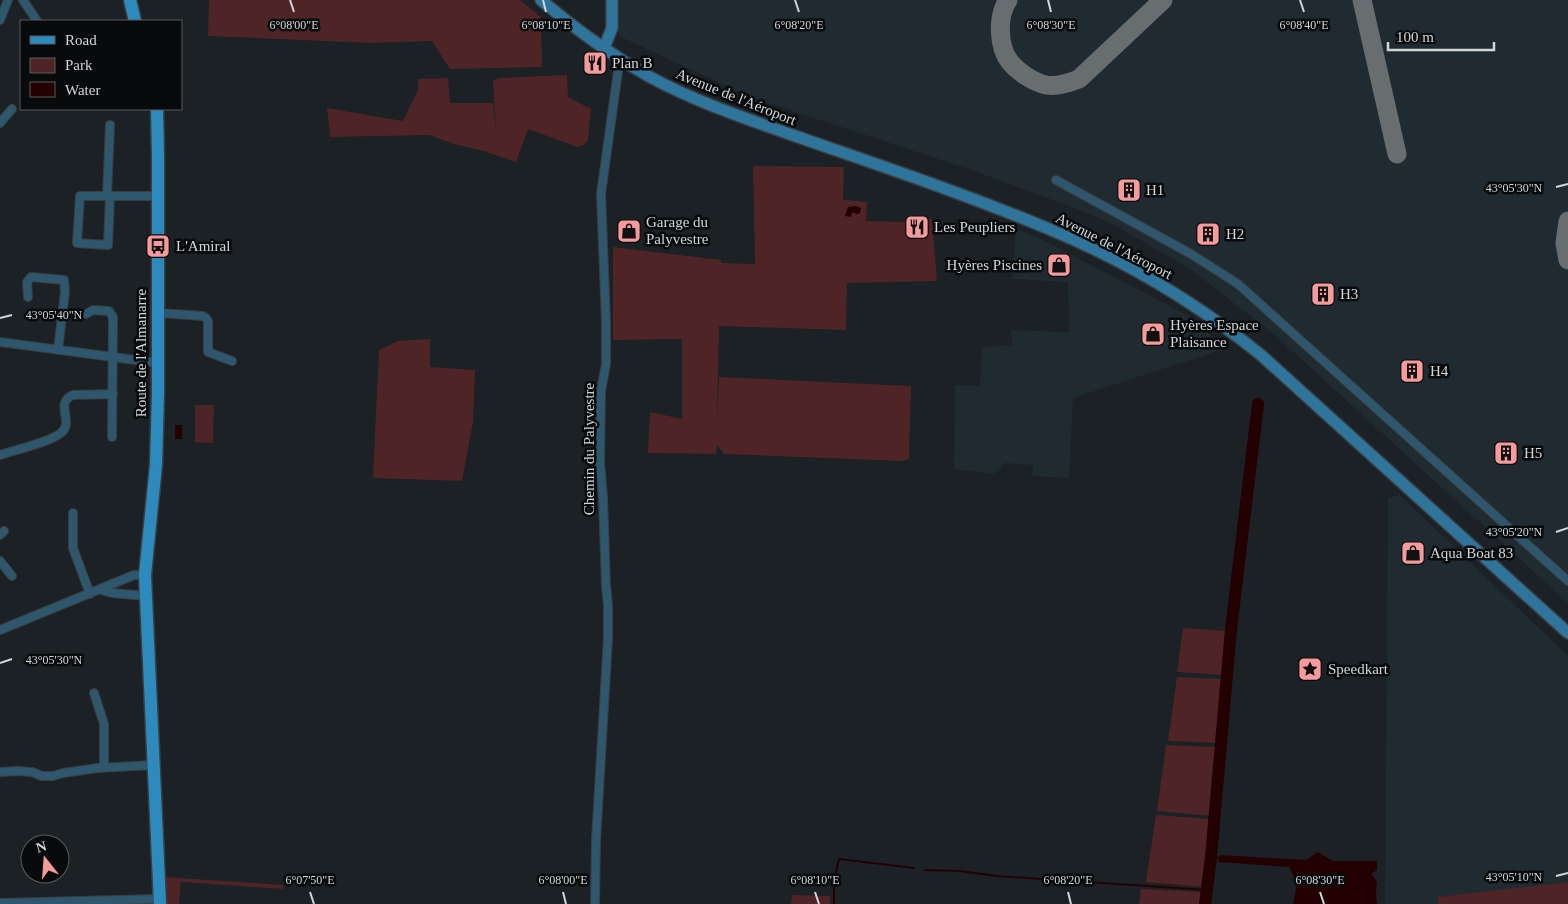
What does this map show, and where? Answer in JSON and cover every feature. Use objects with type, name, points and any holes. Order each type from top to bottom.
[{"type":"main road","points":[[130,0],[135,20]]},
{"type":"main road","name":"Avenue de l'Aéroport","points":[[541,0],[621,60],[668,86],[723,111],[1050,229],[1093,249],[1200,310],[1232,331],[1261,355],[1568,633]]},
{"type":"main road","points":[[604,48],[612,28],[612,0]]},
{"type":"main road","name":"Route de l'Almanarre","points":[[157,110],[159,312],[156,465],[146,575],[146,596],[160,902]]},
{"type":"street","points":[[0,20],[8,0]]},
{"type":"street","points":[[23,0],[36,20]]},
{"type":"street","name":"Chemin du Palyvestre","points":[[595,904],[596,840],[608,630],[600,463],[601,391],[606,364],[601,194],[612,104],[618,64],[621,60]]},
{"type":"street","points":[[0,123],[12,109]]},
{"type":"street","points":[[110,125],[108,196],[108,245],[76,243],[80,196],[108,196],[158,196]]},
{"type":"street","points":[[1056,180],[1191,254],[1238,284],[1568,581]]},
{"type":"street","points":[[28,297],[27,282],[31,277],[64,280],[65,292],[58,350]]},
{"type":"street","points":[[86,314],[93,310],[109,311],[113,317],[112,437]]},
{"type":"street","points":[[159,312],[206,318],[208,321],[208,352],[232,361]]},
{"type":"street","points":[[0,342],[158,363]]},
{"type":"street","points":[[0,455],[51,438],[63,432],[66,426],[64,404],[67,398],[73,395],[113,394]]},
{"type":"street","points":[[73,513],[73,548],[90,594]]},
{"type":"street","points":[[0,561],[12,576]]},
{"type":"street","points":[[0,630],[134,575],[146,575]]},
{"type":"street","points":[[101,590],[112,593],[146,596]]},
{"type":"street","points":[[94,692],[104,724],[104,768]]},
{"type":"street","points":[[0,772],[32,772],[42,776],[53,776],[104,768],[153,765]]},
{"type":"street","points":[[0,903],[160,902]]},
{"type":"shaded area","points":[[620,0],[1568,0],[1568,603],[1277,337],[1189,268],[1114,225],[1077,209],[977,172],[745,95],[619,36]]},
{"type":"shaded area","points":[[1016,229],[1041,239],[1191,317],[1224,349],[1073,398],[1069,478],[1032,476],[1033,465],[1005,463],[993,474],[954,468],[955,385],[980,386],[982,347],[1012,345],[1011,330],[1069,332],[1068,282],[1012,279]]},
{"type":"shaded area","points":[[1400,495],[1568,656],[1568,882],[1439,897],[1438,904],[1385,904],[1388,498]]},
{"type":"green space","points":[[209,0],[520,0],[541,17],[542,67],[450,69],[432,41],[372,43],[208,36]]},
{"type":"green space","points":[[567,75],[568,97],[591,109],[588,140],[584,145],[577,147],[528,129],[516,162],[429,135],[330,137],[327,108],[403,121],[418,90],[418,79],[448,78],[450,103],[493,103],[496,132],[493,81],[498,78]]},
{"type":"green space","points":[[753,166],[844,167],[843,200],[867,202],[866,221],[905,222],[906,216],[932,219],[937,281],[847,283],[846,330],[719,326],[717,430],[719,377],[911,386],[909,459],[902,461],[724,454],[717,445],[716,454],[648,453],[650,412],[682,419],[682,339],[613,340],[613,247],[721,260],[721,263],[755,264]]},
{"type":"green space","points":[[430,339],[430,367],[475,370],[473,422],[462,481],[373,478],[379,350],[398,341]]},
{"type":"green space","points":[[195,405],[214,405],[213,443],[195,442]]},
{"type":"green space","points":[[1183,628],[1227,631],[1224,675],[1177,672]]},
{"type":"green space","points":[[1177,677],[1223,679],[1218,743],[1168,741]]},
{"type":"green space","points":[[1166,745],[1217,747],[1211,816],[1157,811]]},
{"type":"green space","points":[[1156,815],[1210,819],[1202,887],[1146,882]]},
{"type":"green space","points":[[165,877],[283,885],[284,889],[181,882],[179,904],[167,904]]},
{"type":"green space","points":[[1568,882],[1568,904],[1438,904],[1438,897]]},
{"type":"green space","points":[[1141,889],[1204,892],[1203,904],[1139,904]]},
{"type":"green space","points":[[792,895],[830,896],[830,904],[791,904]]},
{"type":"water","points":[[856,206],[861,208],[860,213],[852,212],[851,217],[845,216],[848,207]]},
{"type":"water","points":[[175,425],[182,425],[182,439],[175,439]]},
{"type":"water","points":[[1318,852],[1333,861],[1377,861],[1377,870],[1372,875],[1377,882],[1377,904],[1293,904],[1297,883],[1289,867],[1218,862],[1220,855],[1306,860]]},
{"type":"waterway","points":[[1205,904],[1211,857],[1231,629],[1258,404]]},
{"type":"waterway","points":[[1211,857],[1219,858]]},
{"type":"waterway","points":[[834,904],[834,881],[839,859],[914,868]]},
{"type":"waterway","points":[[925,870],[1207,890]]},
{"type":"taxiway","points":[[1008,0],[1002,14],[1000,31],[1006,56],[1013,66],[1026,76],[1046,85],[1063,84],[1079,79],[1163,0]]},
{"type":"taxiway","points":[[1362,0],[1397,154]]},
{"type":"taxiway","points":[[1568,221],[1565,243],[1568,260]]},
{"type":"place","name":"Plan B","points":[[595,63]]},
{"type":"place","name":"H1","points":[[1129,190]]},
{"type":"place","name":"Les Peupliers","points":[[917,227]]},
{"type":"place","name":"Garage du Palyvestre","points":[[629,231]]},
{"type":"place","name":"H2","points":[[1208,234]]},
{"type":"place","name":"L'Amiral","points":[[158,246]]},
{"type":"place","name":"Hyères Piscines","points":[[1059,265]]},
{"type":"place","name":"H3","points":[[1323,294]]},
{"type":"place","name":"Hyères Espace Plaisance","points":[[1153,334]]},
{"type":"place","name":"H4","points":[[1412,371]]},
{"type":"place","name":"H5","points":[[1506,453]]},
{"type":"place","name":"Aqua Boat 83","points":[[1413,553]]},
{"type":"place","name":"Speedkart","points":[[1310,669]]}]
